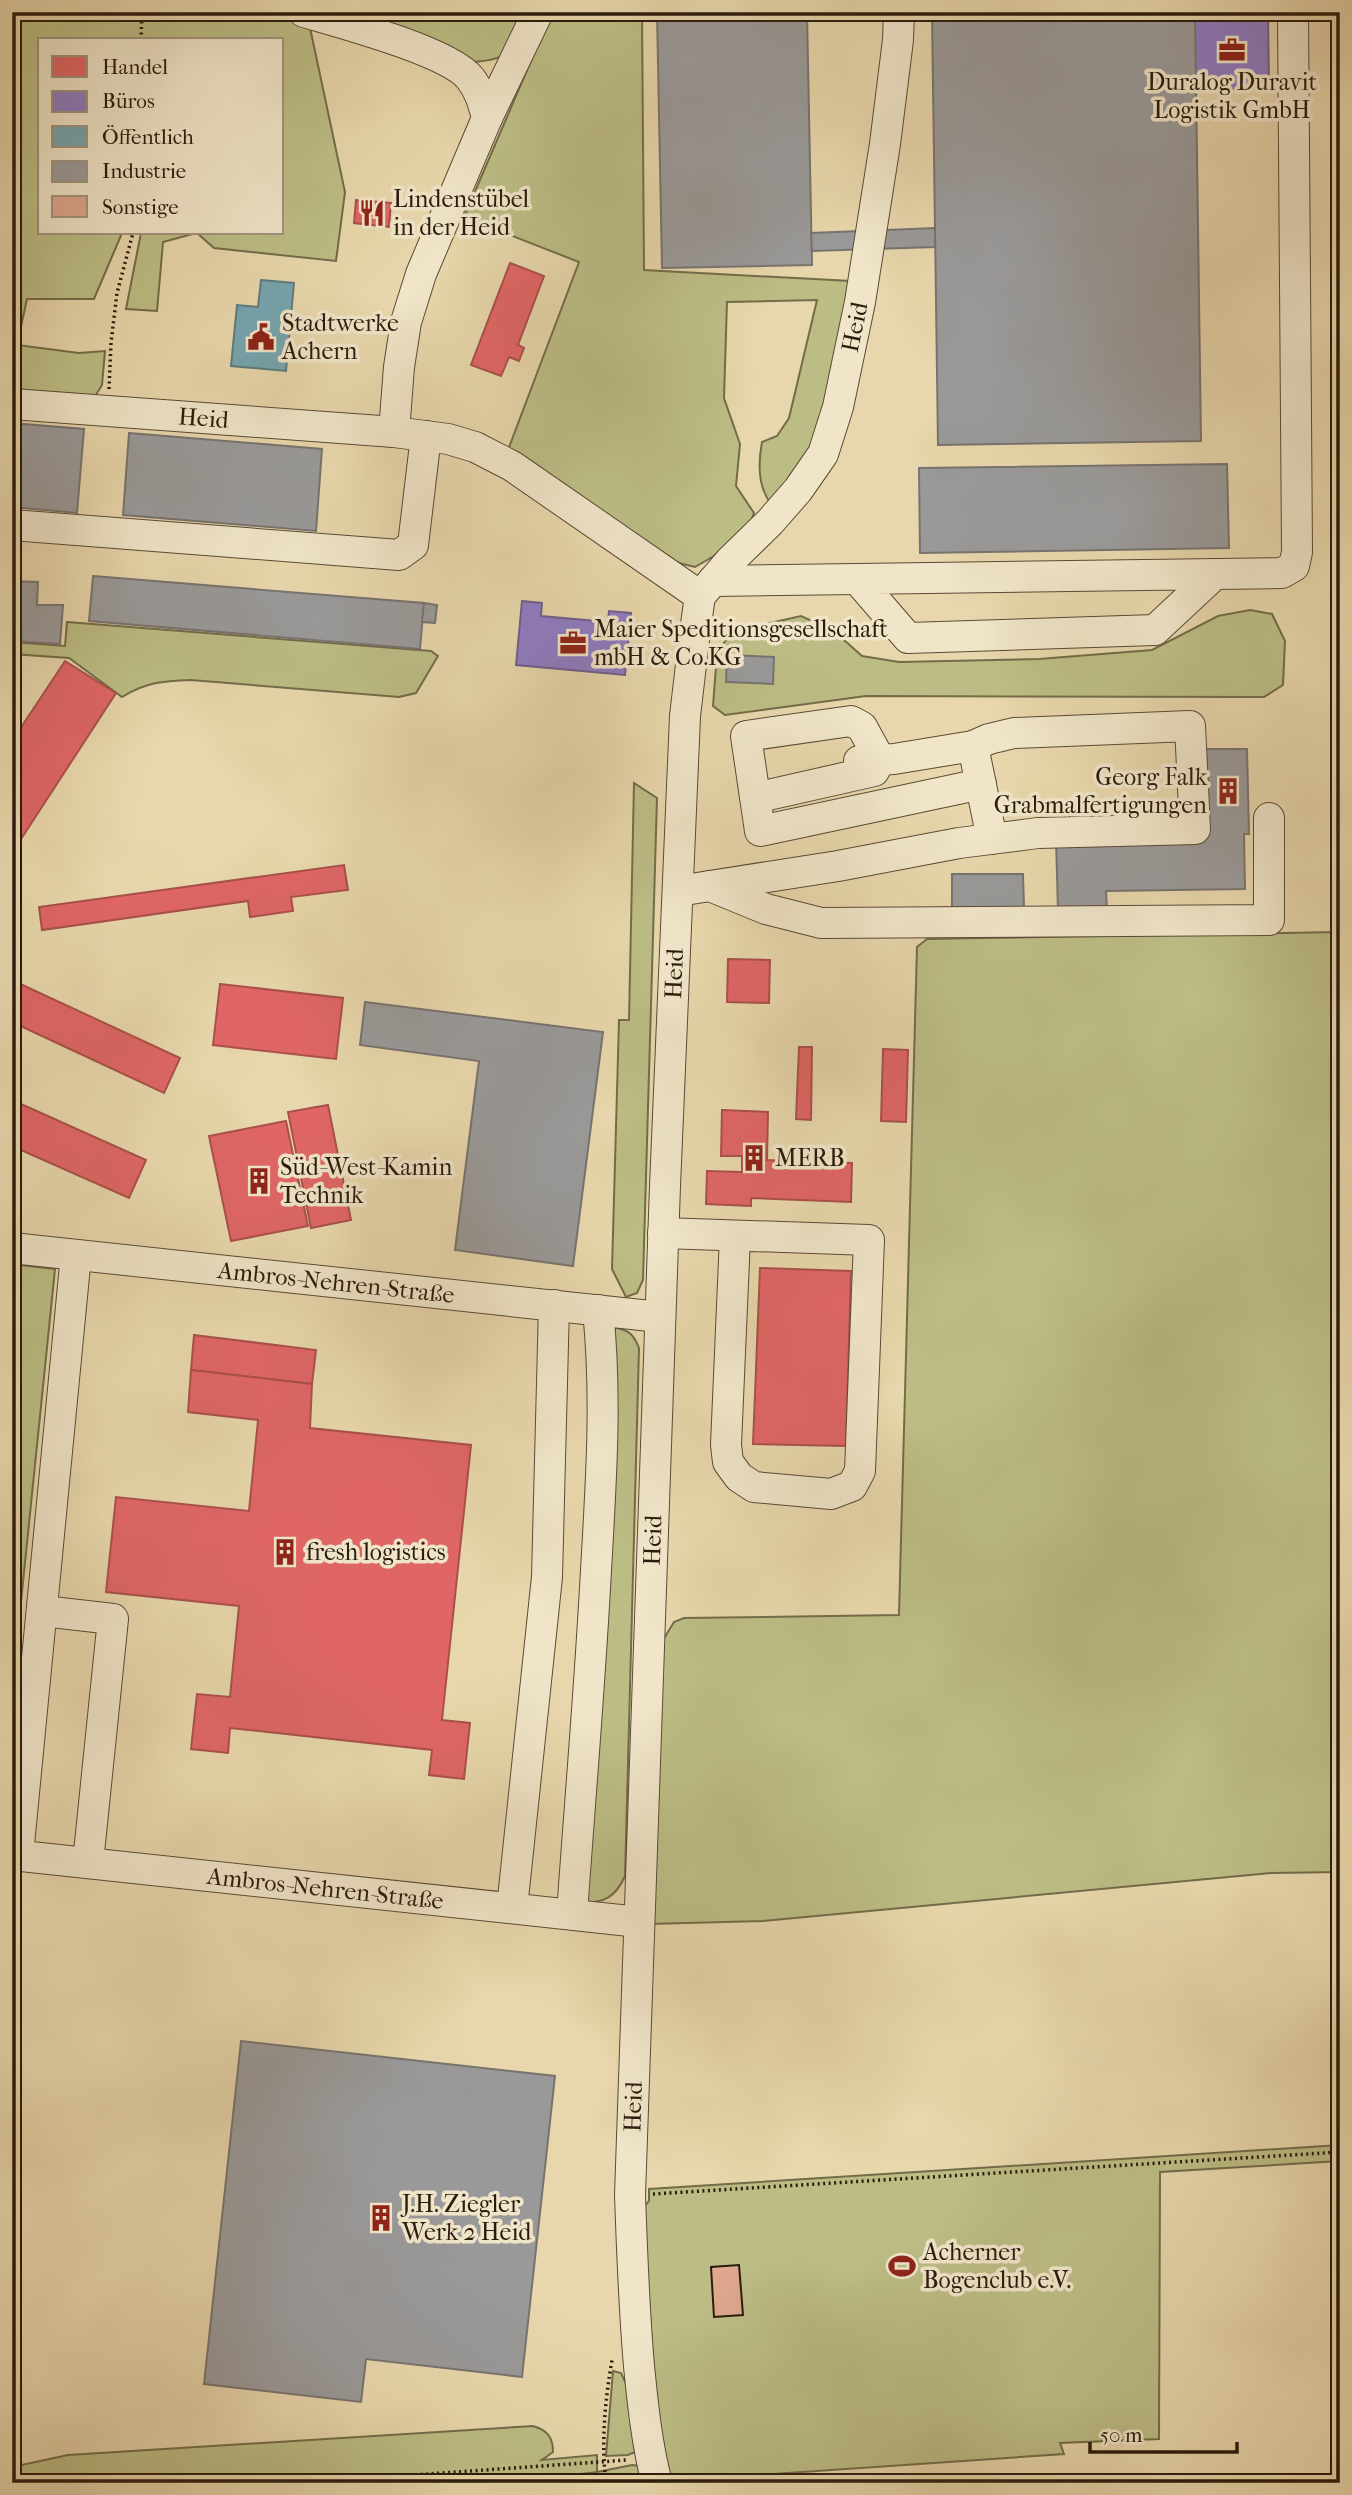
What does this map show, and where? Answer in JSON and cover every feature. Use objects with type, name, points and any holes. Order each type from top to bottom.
[{"type":"street","points":[[304,12],[442,58],[468,76],[482,96],[487,118]]},
{"type":"street","points":[[394,432],[406,322],[421,274],[487,118],[538,12]]},
{"type":"street","name":"Heid","points":[[657,2483],[650,2459],[638,2348],[632,2282],[630,2195],[663,1233],[685,716],[707,588],[791,498],[823,454],[838,407],[860,302],[885,144],[899,12]]},
{"type":"street","points":[[707,588],[857,579],[1282,573],[1294,566],[1297,552],[1293,12]]},
{"type":"street","name":"Heid","points":[[12,404],[394,432],[447,439],[475,447],[512,466],[707,588]]},
{"type":"street","points":[[12,525],[398,555],[413,545],[426,436]]},
{"type":"street","points":[[857,579],[908,638],[1155,630],[1215,574]]},
{"type":"street","points":[[880,760],[862,727],[851,721],[746,736],[760,831],[981,784]]},
{"type":"street","points":[[678,891],[1038,833],[1195,829],[1190,726],[1014,733],[973,746],[849,762],[754,788]]},
{"type":"street","points":[[973,746],[992,839]]},
{"type":"street","points":[[709,886],[766,909],[821,923],[1269,920],[1269,818]]},
{"type":"street","points":[[663,1233],[869,1240],[860,1471],[852,1486],[831,1494],[754,1487],[739,1477],[728,1462],[726,1444],[735,1237]]},
{"type":"street","name":"Ambros-Nehren-Straße","points":[[12,1248],[660,1317]]},
{"type":"street","points":[[15,1855],[43,1611],[76,1255]]},
{"type":"street","points":[[512,1908],[547,1577],[554,1305]]},
{"type":"street","points":[[572,1914],[603,1446],[604,1367],[598,1310]]},
{"type":"street","points":[[43,1611],[113,1619],[89,1862]]},
{"type":"street","name":"Ambros-Nehren-Straße","points":[[15,1855],[639,1922]]},
{"type":"path","points":[[141,38],[142,12]]},
{"type":"path","points":[[109,412],[111,343],[117,293],[133,234]]},
{"type":"path","points":[[630,2195],[1340,2152]]},
{"type":"path","points":[[606,2483],[602,2452],[608,2383],[614,2354],[638,2348]]},
{"type":"path","points":[[300,2483],[603,2461]]},
{"type":"green space","points":[[12,12],[262,12],[309,23],[345,192],[336,261],[214,248],[198,234],[284,234],[284,38],[38,38],[38,234],[122,234],[94,299],[27,299],[17,345],[79,353],[105,351],[102,385],[94,398],[12,391]]},
{"type":"green space","points":[[335,12],[528,12],[510,50],[497,58],[472,62]]},
{"type":"green space","points":[[552,12],[642,12],[644,270],[851,281],[834,367],[812,447],[771,504],[760,474],[762,442],[777,436],[789,418],[817,300],[727,302],[724,398],[740,444],[736,486],[754,513],[751,521],[714,556],[695,567],[679,563],[645,547],[508,450],[579,262],[464,217]]},
{"type":"green space","points":[[1331,12],[1340,12],[1340,1872],[1271,1873],[763,1921],[649,1924],[660,1645],[674,1622],[684,1618],[899,1615],[917,947],[927,939],[1337,932]]},
{"type":"green space","points":[[141,234],[192,234],[163,242],[157,311],[126,309]]},
{"type":"green space","points":[[1250,610],[1272,614],[1285,641],[1283,685],[1264,697],[866,696],[725,715],[713,706],[717,653],[728,637],[756,626],[801,616],[834,631],[862,656],[899,662],[1039,659],[1152,650],[1218,616]]},
{"type":"green space","points":[[67,622],[431,651],[438,656],[416,693],[399,697],[191,680],[155,683],[122,697],[69,658],[12,654],[12,642],[65,646]]},
{"type":"green space","points":[[634,783],[657,798],[643,1280],[637,1293],[626,1297],[612,1269],[619,1020],[629,1020]]},
{"type":"green space","points":[[12,1264],[55,1269],[12,1690]]},
{"type":"green space","points":[[608,1326],[628,1332],[639,1348],[625,1876],[608,1898],[596,1902],[581,1902]]},
{"type":"green space","name":"Acherner Bogenclub e.V.","points":[[1340,2145],[1340,2161],[1160,2172],[1159,2439],[1060,2443],[1064,2454],[670,2483],[657,2424],[643,2208],[649,2201],[649,2189]]},
{"type":"green space","points":[[613,2371],[621,2373],[629,2390],[635,2452],[628,2455],[606,2456]]},
{"type":"green space","points":[[533,2426],[545,2432],[552,2442],[553,2452],[542,2460],[597,2455],[597,2472],[502,2483],[12,2483],[12,2467],[68,2455]]},
{"type":"green space","points":[[640,2466],[647,2483],[600,2483],[597,2472]]},
{"type":"building: Handel","name":"Lindenstübel in der Heid","points":[[356,200],[391,203],[389,227],[354,223]]},
{"type":"building: Handel","points":[[510,263],[544,276],[518,345],[524,348],[519,361],[509,357],[501,376],[471,365]]},
{"type":"building: Handel","points":[[65,661],[116,693],[12,853],[12,741]]},
{"type":"building: Handel","points":[[344,865],[348,890],[291,897],[293,911],[250,917],[248,901],[42,930],[39,907]]},
{"type":"building: Handel","points":[[728,959],[770,960],[769,1003],[727,1002]]},
{"type":"building: Handel","points":[[16,982],[180,1058],[164,1093],[12,1022],[12,989]]},
{"type":"building: Handel","points":[[220,984],[343,998],[336,1059],[213,1045]]},
{"type":"building: Handel","points":[[799,1047],[812,1047],[811,1120],[796,1119]]},
{"type":"building: Handel","points":[[883,1049],[908,1050],[906,1122],[881,1121]]},
{"type":"building: Handel","points":[[12,1100],[146,1160],[129,1198],[12,1146]]},
{"type":"building: Handel","points":[[328,1105],[351,1220],[311,1228],[288,1112]]},
{"type":"building: Handel","name":"MERB","points":[[722,1110],[768,1112],[767,1160],[852,1163],[851,1202],[751,1198],[751,1206],[706,1204],[707,1171],[742,1172],[742,1156],[721,1156]]},
{"type":"building: Handel","name":"Süd-West-Kamin Technik","points":[[286,1121],[308,1226],[231,1241],[209,1136]]},
{"type":"building: Handel","points":[[760,1268],[851,1271],[846,1446],[753,1444]]},
{"type":"building: Handel","points":[[194,1335],[316,1350],[312,1384],[191,1370]]},
{"type":"building: Handel","name":"fresh logistics","points":[[191,1370],[312,1384],[310,1428],[471,1445],[442,1720],[470,1723],[464,1779],[429,1775],[432,1750],[230,1728],[228,1753],[191,1749],[197,1694],[230,1697],[239,1606],[106,1592],[116,1497],[249,1511],[258,1420],[188,1412]]},
{"type":"building: Büros","name":"Duralog Duravit Logistik GmbH","points":[[1195,12],[1268,12],[1269,88],[1195,90]]},
{"type":"building: Büros","name":"Maier Speditionsgesellschaft mbH & Co.KG","points":[[522,601],[542,603],[541,616],[608,622],[609,611],[631,613],[625,675],[516,665]]},
{"type":"building: Öffentlich","name":"Stadtwerke Achern","points":[[261,280],[294,283],[286,371],[231,366],[237,305],[258,307]]},
{"type":"building: Industrie","points":[[657,12],[807,12],[812,265],[662,268]]},
{"type":"building: Industrie","points":[[932,12],[1195,12],[1201,441],[938,445]]},
{"type":"building: Industrie","points":[[935,228],[935,247],[812,251],[811,233]]},
{"type":"building: Industrie","points":[[12,423],[84,429],[77,513],[12,507]]},
{"type":"building: Industrie","points":[[129,433],[322,449],[316,531],[123,515]]},
{"type":"building: Industrie","points":[[1227,464],[1229,548],[920,553],[919,468]]},
{"type":"building: Industrie","points":[[93,576],[424,603],[420,649],[89,621]]},
{"type":"building: Industrie","points":[[12,581],[38,582],[37,605],[63,605],[60,644],[12,641]]},
{"type":"building: Industrie","points":[[424,603],[437,605],[435,623],[422,622]]},
{"type":"building: Industrie","points":[[727,655],[774,657],[773,684],[726,682]]},
{"type":"building: Industrie","name":"Georg Falk Grabmalfertigungen","points":[[1206,749],[1247,749],[1249,834],[1244,834],[1245,889],[1106,891],[1107,909],[1058,910],[1056,839],[1208,837]]},
{"type":"building: Industrie","points":[[952,874],[1023,874],[1024,907],[952,908]]},
{"type":"building: Industrie","points":[[365,1002],[603,1032],[573,1266],[455,1250],[479,1061],[360,1045]]},
{"type":"building: Industrie","name":"J.H. Ziegler Werk 2 Heid","points":[[241,2041],[555,2076],[522,2377],[366,2359],[361,2402],[204,2384]]},
{"type":"building: Sonstige","points":[[739,2265],[743,2315],[714,2317],[711,2267]]},
{"type":"waterway","points":[[419,2483],[485,2479]]},
{"type":"place","name":"Duralog Duravit Logistik GmbH","points":[[1232,50]]},
{"type":"place","name":"Lindenstübel in der Heid","points":[[372,213]]},
{"type":"place","name":"Stadtwerke Achern","points":[[261,337]]},
{"type":"place","name":"Maier Speditionsgesellschaft mbH & Co.KG","points":[[573,643]]},
{"type":"place","name":"Georg Falk Grabmalfertigungen","points":[[1228,791]]},
{"type":"place","name":"MERB","points":[[754,1158]]},
{"type":"place","name":"Süd-West-Kamin Technik","points":[[259,1181]]},
{"type":"place","name":"fresh logistics","points":[[285,1552]]},
{"type":"place","name":"J.H. Ziegler Werk 2 Heid","points":[[381,2218]]},
{"type":"place","name":"Acherner Bogenclub e.V.","points":[[902,2266]]}]
